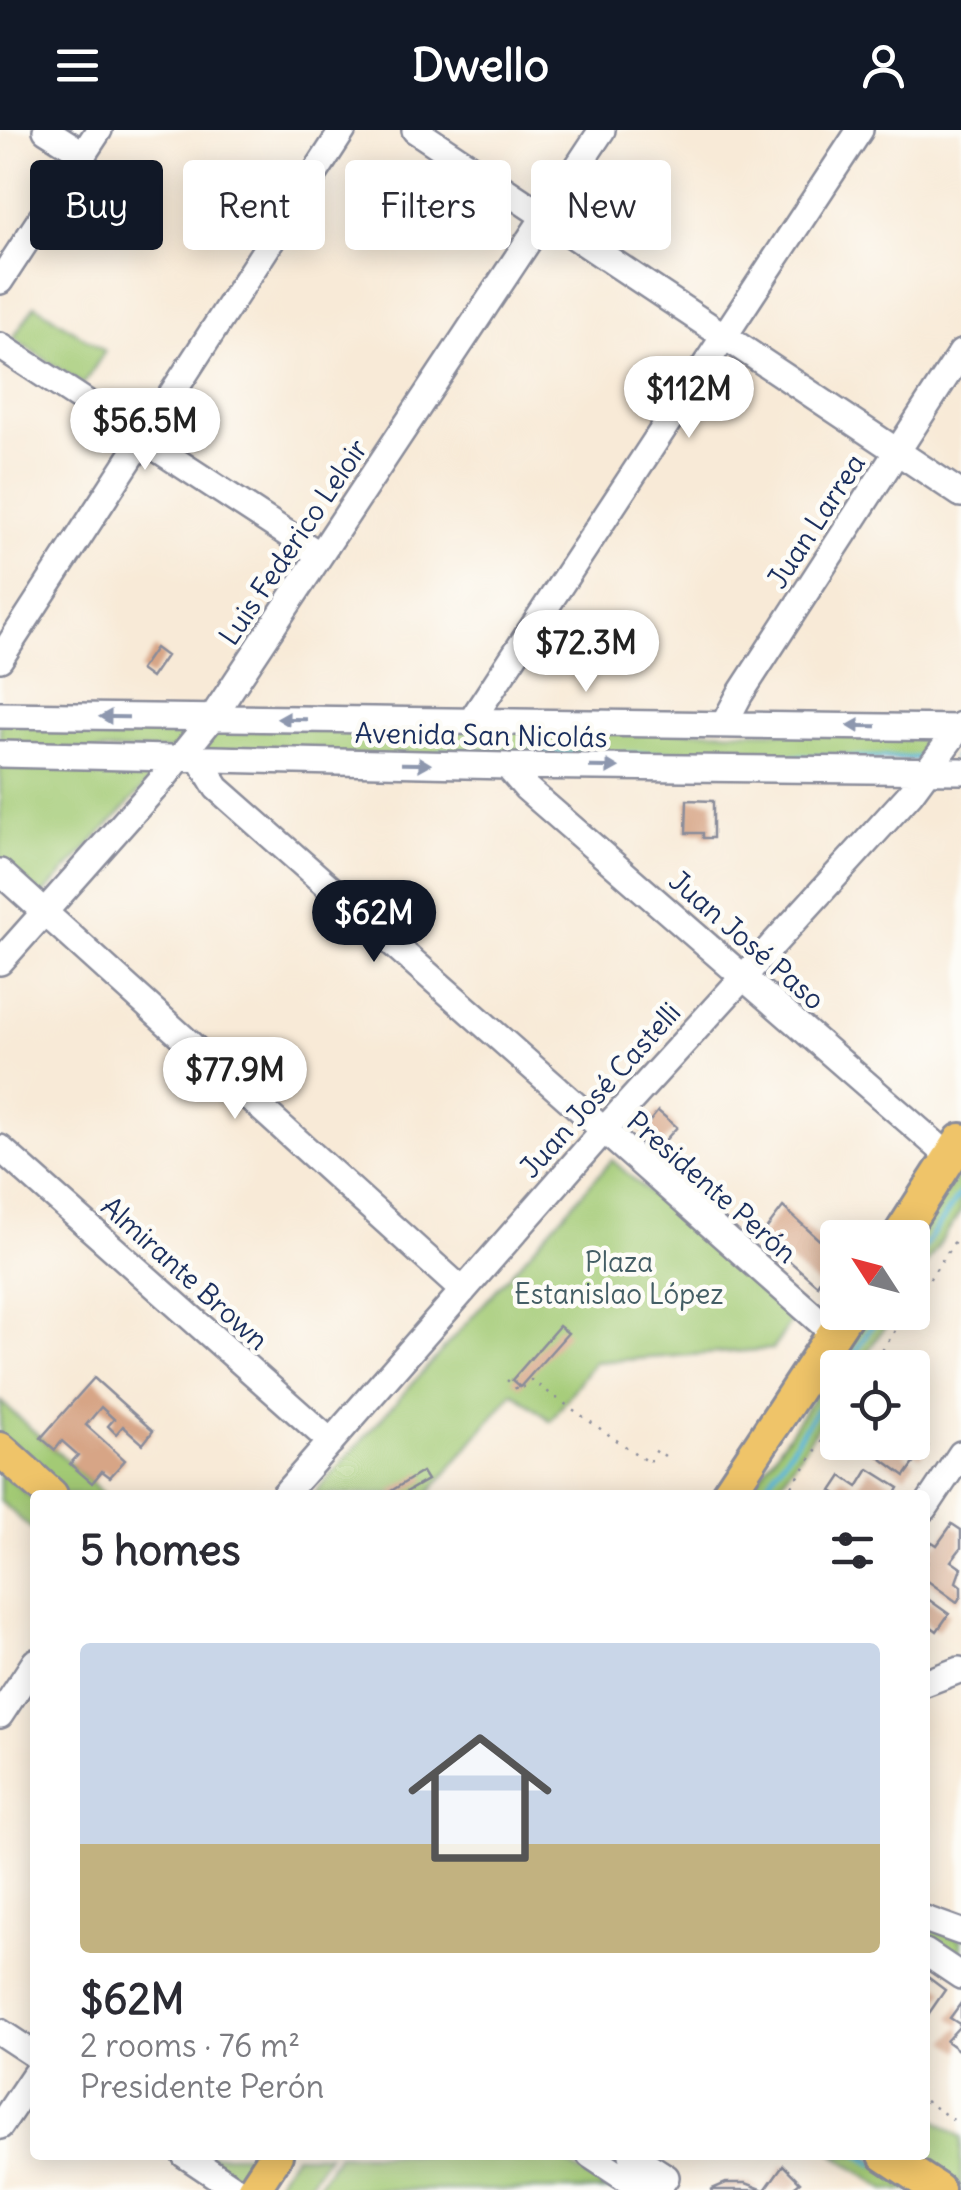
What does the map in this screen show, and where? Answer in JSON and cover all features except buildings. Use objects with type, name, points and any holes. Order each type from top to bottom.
[{"type":"main road","points":[[910,1220],[956,1149]]},
{"type":"main road","points":[[730,1490],[836,1330]]},
{"type":"main road","points":[[0,1449],[46,1490]]},
{"type":"main road","points":[[253,2190],[273,2160]]},
{"type":"main road","points":[[893,2160],[938,2190]]},
{"type":"street","points":[[46,130],[84,154]]},
{"type":"street","points":[[0,281],[99,130]]},
{"type":"street","points":[[0,659],[343,130]]},
{"type":"street","points":[[415,130],[531,207]]},
{"type":"street","name":"Luis Federico Leloir","points":[[582,160],[602,130]]},
{"type":"street","points":[[471,721],[860,130]]},
{"type":"street","name":"Luis Federico Leloir","points":[[0,962],[190,760],[212,718],[531,237]]},
{"type":"street","points":[[596,250],[961,494]]},
{"type":"street","points":[[0,346],[320,554]]},
{"type":"street","name":"Juan Larrea","points":[[724,724],[961,353]]},
{"type":"street","name":"Avenida San Nicolás","points":[[0,715],[960,727]]},
{"type":"street","name":"Juan José Castelli","points":[[288,1490],[603,1131],[929,771],[960,727]]},
{"type":"street","name":"Avenida San Nicolás","points":[[0,754],[507,766],[961,771]]},
{"type":"street","name":"Presidente Perón","points":[[190,760],[603,1131],[820,1306]]},
{"type":"street","name":"Juan José Paso","points":[[507,766],[526,788],[742,976],[956,1149]]},
{"type":"street","points":[[0,872],[463,1291]]},
{"type":"street","name":"Almirante Brown","points":[[0,1148],[330,1442]]},
{"type":"street","points":[[930,1500],[961,1454]]},
{"type":"street","points":[[0,1715],[30,1670]]},
{"type":"street","points":[[930,1670],[960,1670]]},
{"type":"street","points":[[930,1681],[960,1670]]},
{"type":"street","points":[[930,1921],[961,1932]]},
{"type":"street","points":[[930,1955],[961,1976]]},
{"type":"street","points":[[0,2032],[30,2052]]},
{"type":"street","points":[[0,2126],[30,2081]]},
{"type":"street","points":[[193,2160],[238,2190]]},
{"type":"street","points":[[598,2160],[643,2190]]},
{"type":"street","points":[[640,2160],[666,2177],[657,2190]]},
{"type":"path","points":[[930,1278],[961,1232]]},
{"type":"path","points":[[508,1380],[520,1391],[531,1380],[648,1463],[658,1450],[670,1460]]},
{"type":"path","points":[[789,1490],[820,1444]]},
{"type":"path","points":[[930,2104],[961,2125]]},
{"type":"green space","points":[[35,305],[105,351],[83,385],[13,338]]},
{"type":"green space","points":[[0,720],[194,726],[179,750],[0,752]]},
{"type":"green space","points":[[215,727],[937,733],[931,760],[211,755],[201,745]]},
{"type":"green space","points":[[0,762],[164,766],[42,896],[0,861]]},
{"type":"green space","name":"Plaza Estanislao López","points":[[612,1160],[792,1320],[773,1349],[594,1362],[551,1421],[513,1392],[432,1490],[317,1490]]},
{"type":"green space","points":[[961,1169],[961,1211],[930,1258],[928,1220]]},
{"type":"green space","points":[[857,1330],[882,1330],[869,1350],[845,1350]]},
{"type":"green space","points":[[820,1389],[820,1423],[776,1490],[750,1490]]},
{"type":"green space","points":[[0,1401],[99,1490],[57,1490],[0,1438]]},
{"type":"green space","points":[[0,1470],[30,1497],[30,1528],[0,1501]]},
{"type":"green space","points":[[930,1929],[961,1939],[961,1962],[930,1946]]},
{"type":"green space","points":[[930,2116],[961,2137],[961,2190],[955,2190],[910,2160],[930,2160]]},
{"type":"green space","points":[[213,2160],[252,2160],[240,2178]]},
{"type":"green space","points":[[291,2160],[325,2160],[305,2190],[271,2190]]},
{"type":"green space","points":[[335,2160],[563,2160],[608,2190],[315,2190]]},
{"type":"green space","points":[[841,2160],[875,2160],[921,2190],[886,2190]]},
{"type":"waterway","points":[[441,752],[690,755]]},
{"type":"waterway","points":[[781,757],[919,758]]},
{"type":"waterway","points":[[954,758],[961,758]]},
{"type":"waterway","points":[[930,1238],[961,1192]]},
{"type":"waterway","points":[[857,1350],[869,1330]]},
{"type":"waterway","points":[[763,1490],[820,1405]]},
{"type":"waterway","points":[[867,2160],[873,2164]]}]
